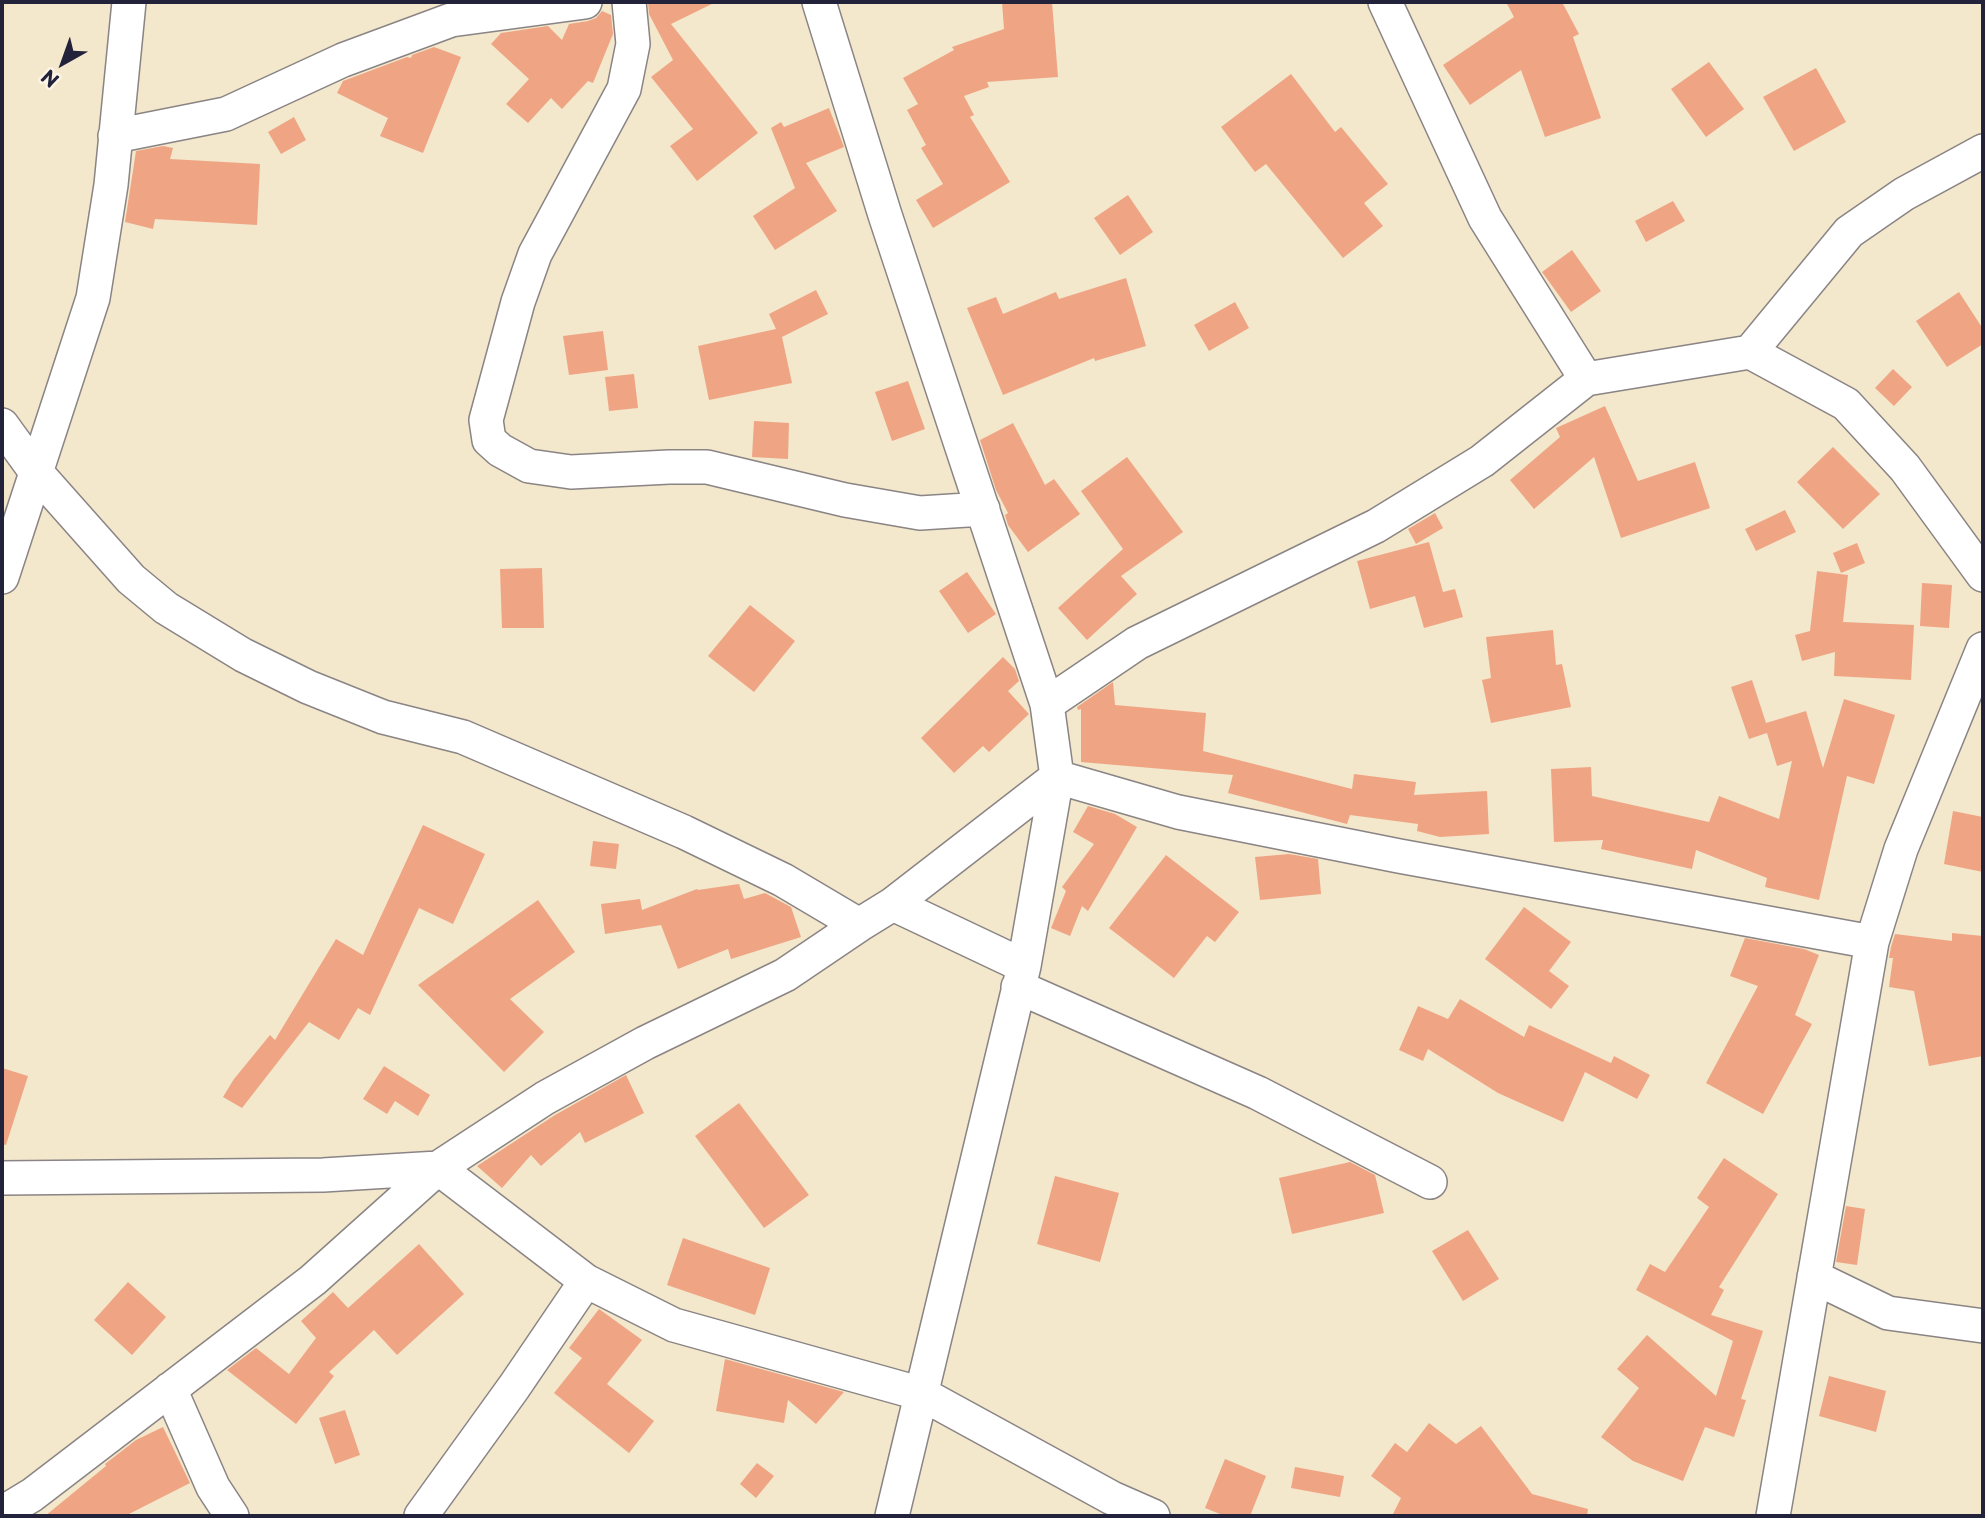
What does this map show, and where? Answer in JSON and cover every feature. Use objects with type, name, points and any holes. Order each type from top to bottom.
[{"type":"street","points":[[2,577],[93,298],[111,185],[129,2]]},
{"type":"street","points":[[115,136],[226,114],[343,60],[451,20],[585,2]]},
{"type":"street","points":[[629,2],[633,44],[624,89],[535,254],[518,302],[486,420],[489,439],[500,450],[529,466],[570,472],[707,467],[845,500],[920,513],[983,509]]},
{"type":"street","points":[[819,2],[885,215],[1047,704],[1057,777],[1021,976],[892,1516]]},
{"type":"street","points":[[1385,2],[1485,218],[1586,379]]},
{"type":"street","points":[[1750,352],[1849,232],[1904,194],[1983,151]]},
{"type":"street","points":[[1047,704],[1137,643],[1388,519],[1482,461],[1586,379],[1750,352],[1846,404],[1905,468],[1983,575]]},
{"type":"street","points":[[2,425],[36,472],[131,579],[166,608],[243,655],[308,687],[383,717],[463,737],[684,832],[783,880],[859,925]]},
{"type":"street","points":[[1773,1516],[1872,943],[1901,849],[1983,649]]},
{"type":"street","points":[[1057,777],[1178,812],[1399,856],[1872,943]]},
{"type":"street","points":[[2,1513],[32,1495],[313,1280],[438,1168],[545,1098],[645,1043],[785,975],[893,904],[1057,777]]},
{"type":"street","points":[[893,904],[1021,976],[1258,1093],[1430,1182]]},
{"type":"street","points":[[2,1178],[323,1175],[438,1168],[586,1281],[674,1325],[922,1394],[1112,1498],[1153,1516]]},
{"type":"street","points":[[1814,1277],[1888,1313],[1983,1326]]},
{"type":"street","points":[[421,1516],[586,1281]]},
{"type":"street","points":[[170,1389],[213,1487],[233,1516]]},
{"type":"building","points":[[648,2],[716,2],[671,24],[758,133],[697,181],[670,146],[693,129],[651,77],[673,60],[649,14]]},
{"type":"building","points":[[1002,2],[1052,2],[1058,77],[987,82],[989,87],[964,96],[974,115],[970,117],[1010,182],[933,228],[916,200],[943,184],[921,148],[926,145],[907,110],[918,104],[903,78],[954,50],[952,47],[1004,29]]},
{"type":"building","points":[[1506,2],[1562,2],[1579,34],[1573,37],[1601,118],[1545,137],[1521,70],[1470,105],[1443,65],[1514,17]]},
{"type":"building","points":[[602,11],[611,15],[613,34],[593,83],[588,81],[562,109],[551,98],[528,123],[506,104],[529,79],[491,44],[501,33],[548,26],[562,40],[569,24],[596,18]]},
{"type":"building","points":[[434,47],[461,57],[423,153],[380,136],[388,118],[337,93],[343,81],[407,57],[411,58],[412,55]]},
{"type":"building","points":[[1709,62],[1744,109],[1706,137],[1671,89]]},
{"type":"building","points":[[1816,68],[1846,122],[1794,151],[1763,97]]},
{"type":"building","points":[[1291,74],[1335,132],[1341,127],[1388,184],[1364,203],[1383,226],[1343,258],[1266,164],[1255,172],[1221,127]]},
{"type":"building","points":[[829,108],[844,147],[806,163],[837,211],[775,250],[753,216],[795,188],[771,128],[781,122],[784,127]]},
{"type":"building","points":[[294,117],[306,140],[281,154],[268,132]]},
{"type":"building","points":[[163,146],[173,148],[170,159],[260,164],[257,225],[155,219],[153,229],[125,222],[136,151]]},
{"type":"building","points":[[1128,195],[1153,232],[1120,255],[1094,218]]},
{"type":"building","points":[[1673,201],[1685,221],[1646,242],[1635,221]]},
{"type":"building","points":[[1572,250],[1601,291],[1571,312],[1542,272]]},
{"type":"building","points":[[1126,278],[1146,346],[1095,361],[1094,358],[1003,395],[967,308],[996,297],[1003,314],[1056,292],[1059,299]]},
{"type":"building","points":[[816,290],[828,314],[782,337],[792,383],[709,400],[698,346],[776,329],[769,314]]},
{"type":"building","points":[[1959,292],[1983,329],[1983,344],[1947,367],[1916,321]]},
{"type":"building","points":[[1235,302],[1249,328],[1209,351],[1194,325]]},
{"type":"building","points":[[603,331],[608,370],[569,375],[563,336]]},
{"type":"building","points":[[1893,369],[1912,387],[1894,406],[1875,388]]},
{"type":"building","points":[[634,374],[638,408],[609,411],[605,377]]},
{"type":"building","points":[[908,381],[925,429],[892,441],[875,392]]},
{"type":"building","points":[[1605,406],[1638,481],[1695,462],[1710,508],[1621,538],[1594,457],[1534,509],[1510,480],[1560,437],[1556,428]]},
{"type":"building","points":[[754,421],[789,423],[788,459],[752,457]]},
{"type":"building","points":[[1013,423],[1045,485],[1054,479],[1080,514],[1028,552],[1008,525],[1005,515],[1008,513],[996,490],[980,440]]},
{"type":"building","points":[[1833,447],[1880,494],[1843,529],[1797,482]]},
{"type":"building","points":[[1127,457],[1183,532],[1121,576],[1137,594],[1087,640],[1058,608],[1123,549],[1081,491]]},
{"type":"building","points":[[1785,510],[1796,532],[1756,551],[1745,529]]},
{"type":"building","points":[[1435,513],[1443,528],[1416,544],[1408,529]]},
{"type":"building","points":[[1429,542],[1443,592],[1455,589],[1463,617],[1424,628],[1415,596],[1370,609],[1357,561]]},
{"type":"building","points":[[1857,543],[1865,563],[1841,573],[1833,553]]},
{"type":"building","points":[[542,568],[544,628],[502,628],[500,569]]},
{"type":"building","points":[[1817,571],[1848,575],[1843,622],[1914,625],[1911,680],[1834,676],[1835,652],[1802,661],[1795,635],[1810,631]]},
{"type":"building","points":[[967,572],[996,614],[968,633],[939,591]]},
{"type":"building","points":[[1922,583],[1952,585],[1949,628],[1920,626]]},
{"type":"building","points":[[750,605],[795,641],[754,692],[708,656]]},
{"type":"building","points":[[1553,630],[1556,665],[1562,664],[1571,707],[1491,723],[1482,680],[1491,678],[1486,637]]},
{"type":"building","points":[[1003,657],[1015,669],[1019,681],[1008,691],[1029,714],[989,752],[983,746],[954,773],[921,738]]},
{"type":"building","points":[[1752,680],[1766,723],[1806,711],[1823,768],[1844,699],[1895,715],[1874,784],[1847,776],[1819,900],[1765,887],[1767,878],[1696,850],[1692,869],[1601,849],[1603,840],[1554,842],[1551,769],[1591,767],[1592,796],[1709,822],[1719,796],[1779,819],[1792,761],[1777,766],[1767,733],[1749,739],[1731,687]]},
{"type":"building","points":[[1113,682],[1115,705],[1206,713],[1203,751],[1352,789],[1354,774],[1416,782],[1414,795],[1487,791],[1489,834],[1440,837],[1417,831],[1418,824],[1350,815],[1347,824],[1228,793],[1233,775],[1081,762],[1081,709],[1078,710],[1077,707]]},
{"type":"building","points":[[1088,806],[1115,814],[1137,827],[1088,911],[1082,906],[1070,936],[1051,928],[1066,891],[1062,887],[1094,844],[1073,832]]},
{"type":"building","points":[[1953,811],[1983,817],[1983,872],[1944,864]]},
{"type":"building","points":[[423,825],[485,854],[453,924],[419,908],[370,1015],[358,1008],[339,1040],[309,1022],[242,1108],[223,1097],[234,1079],[270,1035],[275,1040],[336,939],[363,955]]},
{"type":"building","points":[[593,841],[619,844],[616,869],[590,866]]},
{"type":"building","points":[[1289,854],[1318,859],[1321,894],[1260,900],[1255,857]]},
{"type":"building","points":[[1166,855],[1239,912],[1215,942],[1207,936],[1174,978],[1109,928]]},
{"type":"building","points":[[739,884],[744,899],[765,893],[791,907],[801,937],[731,959],[728,949],[678,969],[661,925],[605,934],[601,904],[640,899],[642,910],[697,889]]},
{"type":"building","points":[[538,900],[575,952],[510,999],[544,1032],[504,1072],[418,985]]},
{"type":"building","points":[[1524,907],[1571,942],[1549,971],[1569,986],[1551,1009],[1485,959]]},
{"type":"building","points":[[1952,933],[1983,936],[1983,1056],[1929,1066],[1914,991],[1889,987],[1893,958],[1889,958],[1895,934],[1952,941]]},
{"type":"building","points":[[1745,938],[1804,949],[1819,955],[1795,1015],[1812,1024],[1763,1114],[1706,1083],[1758,986],[1730,976]]},
{"type":"building","points":[[1460,999],[1524,1037],[1529,1025],[1611,1063],[1614,1056],[1650,1075],[1637,1099],[1585,1072],[1563,1122],[1498,1093],[1428,1049],[1423,1061],[1399,1050],[1418,1006],[1448,1019]]},
{"type":"building","points":[[384,1066],[430,1095],[418,1116],[395,1101],[387,1114],[363,1099]]},
{"type":"building","points":[[2,1068],[28,1076],[6,1145],[2,1144]]},
{"type":"building","points":[[626,1075],[644,1113],[585,1143],[580,1132],[541,1166],[531,1155],[502,1188],[477,1166],[555,1115]]},
{"type":"building","points":[[739,1103],[809,1195],[764,1228],[695,1136]]},
{"type":"building","points":[[1724,1158],[1778,1194],[1719,1287],[1724,1290],[1711,1315],[1763,1331],[1741,1399],[1746,1400],[1734,1437],[1705,1427],[1683,1481],[1633,1461],[1601,1437],[1639,1388],[1617,1369],[1647,1335],[1716,1396],[1733,1341],[1636,1290],[1650,1264],[1665,1272],[1709,1207],[1697,1198]]},
{"type":"building","points":[[1350,1162],[1375,1175],[1384,1213],[1292,1234],[1279,1178]]},
{"type":"building","points":[[1055,1176],[1119,1193],[1100,1262],[1037,1244]]},
{"type":"building","points":[[1846,1206],[1865,1209],[1857,1265],[1836,1262]]},
{"type":"building","points":[[1468,1230],[1499,1279],[1463,1301],[1432,1251]]},
{"type":"building","points":[[683,1238],[770,1268],[755,1315],[667,1285]]},
{"type":"building","points":[[419,1244],[464,1294],[397,1355],[374,1330],[329,1372],[334,1376],[296,1424],[227,1370],[256,1348],[289,1374],[316,1338],[301,1321],[333,1292],[348,1308]]},
{"type":"building","points":[[128,1282],[166,1317],[132,1355],[94,1320]]},
{"type":"building","points":[[599,1309],[642,1340],[607,1384],[654,1421],[629,1453],[554,1393],[582,1358],[569,1348]]},
{"type":"building","points":[[725,1359],[844,1392],[816,1424],[788,1400],[784,1423],[716,1411]]},
{"type":"building","points":[[1829,1376],[1886,1391],[1876,1432],[1819,1416]]},
{"type":"building","points":[[345,1410],[360,1455],[335,1464],[319,1418]]},
{"type":"building","points":[[1429,1423],[1456,1444],[1481,1426],[1532,1494],[1588,1509],[1587,1516],[1392,1516],[1401,1498],[1371,1476],[1395,1443],[1407,1452]]},
{"type":"building","points":[[163,1427],[190,1483],[125,1516],[45,1516],[136,1440]]},
{"type":"building","points":[[1225,1459],[1266,1476],[1250,1516],[1225,1516],[1205,1508]]},
{"type":"building","points":[[757,1463],[774,1476],[756,1498],[740,1484]]},
{"type":"building","points":[[1295,1467],[1344,1476],[1340,1497],[1291,1488]]}]
